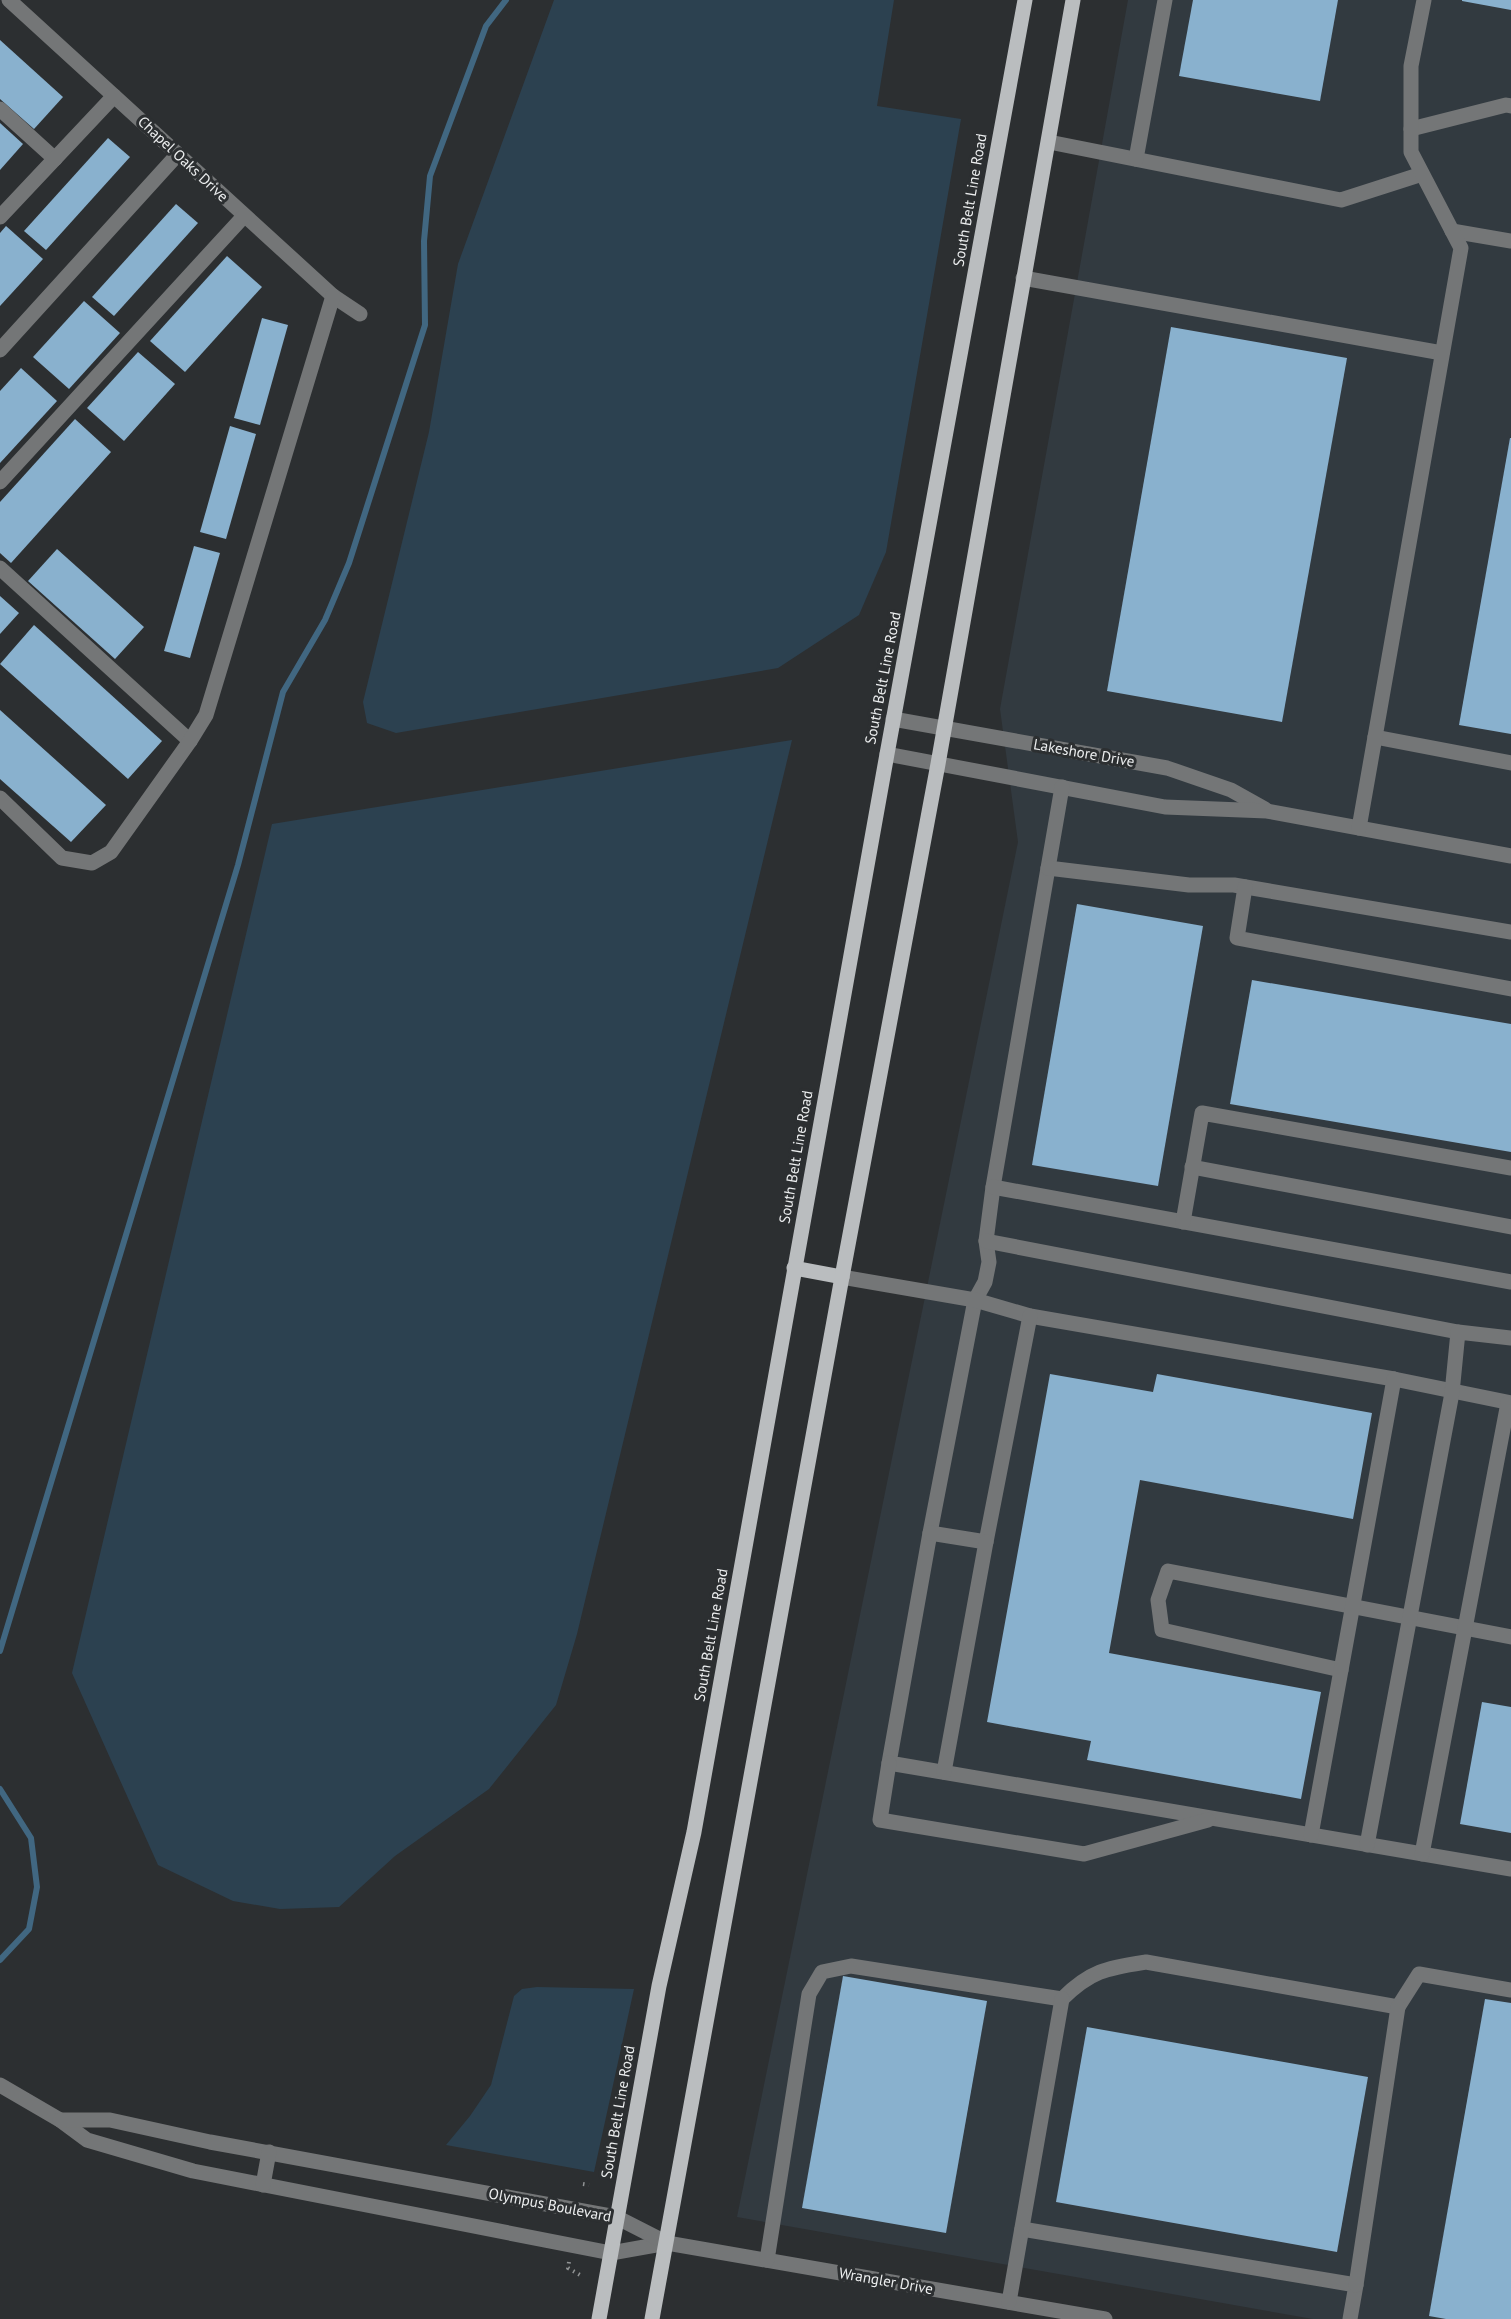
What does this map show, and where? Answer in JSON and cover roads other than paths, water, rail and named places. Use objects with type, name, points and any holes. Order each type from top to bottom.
[{"type":"main road","name":"South Belt Line Road","points":[[599,2319],[659,1986],[694,1832],[1024,0]]},
{"type":"main road","points":[[652,2319],[938,764],[1073,0]]},
{"type":"main road","points":[[794,1268],[842,1277]]},
{"type":"street","name":"Chapel Oaks Drive","points":[[9,0],[333,296],[360,314]]},
{"type":"street","points":[[1136,159],[1165,0]]},
{"type":"street","points":[[1359,828],[1461,248],[1411,152],[1411,66],[1424,0]]},
{"type":"street","points":[[0,217],[114,96]]},
{"type":"street","points":[[1411,129],[1506,105],[1511,106]]},
{"type":"street","points":[[0,109],[55,159]]},
{"type":"street","points":[[1049,142],[1341,200],[1422,174]]},
{"type":"street","points":[[0,350],[178,154]]},
{"type":"street","points":[[0,482],[244,216]]},
{"type":"street","points":[[1452,231],[1511,241]]},
{"type":"street","points":[[1023,278],[1442,353]]},
{"type":"street","points":[[0,798],[62,858],[92,863],[111,852],[190,741],[206,715],[333,296]]},
{"type":"street","points":[[0,568],[190,741]]},
{"type":"street","name":"Lakeshore Drive","points":[[893,719],[1167,768],[1231,790],[1268,811]]},
{"type":"street","points":[[1375,736],[1511,763]]},
{"type":"street","name":"Lakeshore Drive","points":[[887,754],[1165,807],[1268,811],[1511,856]]},
{"type":"street","points":[[1062,787],[993,1187],[986,1240],[989,1262],[985,1282],[975,1300],[930,1533],[880,1820],[1084,1854],[1214,1818]]},
{"type":"street","points":[[1048,867],[1147,881],[1245,887],[1511,932]]},
{"type":"street","points":[[1245,887],[1237,938],[1511,989]]},
{"type":"street","points":[[1183,1222],[1202,1113],[1511,1168]]},
{"type":"street","points":[[1192,1167],[1511,1227]]},
{"type":"street","points":[[993,1187],[1511,1282]]},
{"type":"street","points":[[986,1240],[1458,1332],[1511,1338]]},
{"type":"street","points":[[842,1277],[975,1300],[1030,1316],[1394,1379],[1509,1403],[1422,1854]]},
{"type":"street","points":[[944,1772],[1030,1316]]},
{"type":"street","points":[[1367,1845],[1452,1392],[1458,1332]]},
{"type":"street","points":[[1311,1835],[1394,1379]]},
{"type":"street","points":[[930,1533],[986,1542]]},
{"type":"street","points":[[1341,1670],[1162,1630],[1158,1600],[1168,1571],[1511,1636]]},
{"type":"street","points":[[890,1762],[1511,1869]]},
{"type":"street","points":[[1009,2302],[1062,1998],[1078,1983],[1095,1973],[1146,1962],[1398,2007]]},
{"type":"street","points":[[767,2260],[809,1994],[822,1972],[850,1966],[1062,1998]]},
{"type":"street","points":[[1350,2319],[1398,2007],[1419,1974],[1511,1990]]},
{"type":"street","points":[[0,2085],[60,2120],[87,2139],[193,2171],[611,2253],[667,2243]]},
{"type":"street","name":"Olympus Boulevard","points":[[60,2120],[110,2120],[210,2142],[616,2217],[667,2243]]},
{"type":"street","points":[[263,2185],[269,2152]]},
{"type":"street","points":[[1022,2229],[1356,2285]]},
{"type":"street","name":"Wrangler Drive","points":[[667,2243],[1105,2319]]},
{"type":"waterway","points":[[0,1651],[238,865],[283,692],[325,620],[349,563],[425,325],[424,241],[430,176],[486,26],[506,0]]},
{"type":"waterway","points":[[0,1789],[31,1838],[37,1887],[29,1929],[0,1960]]}]
